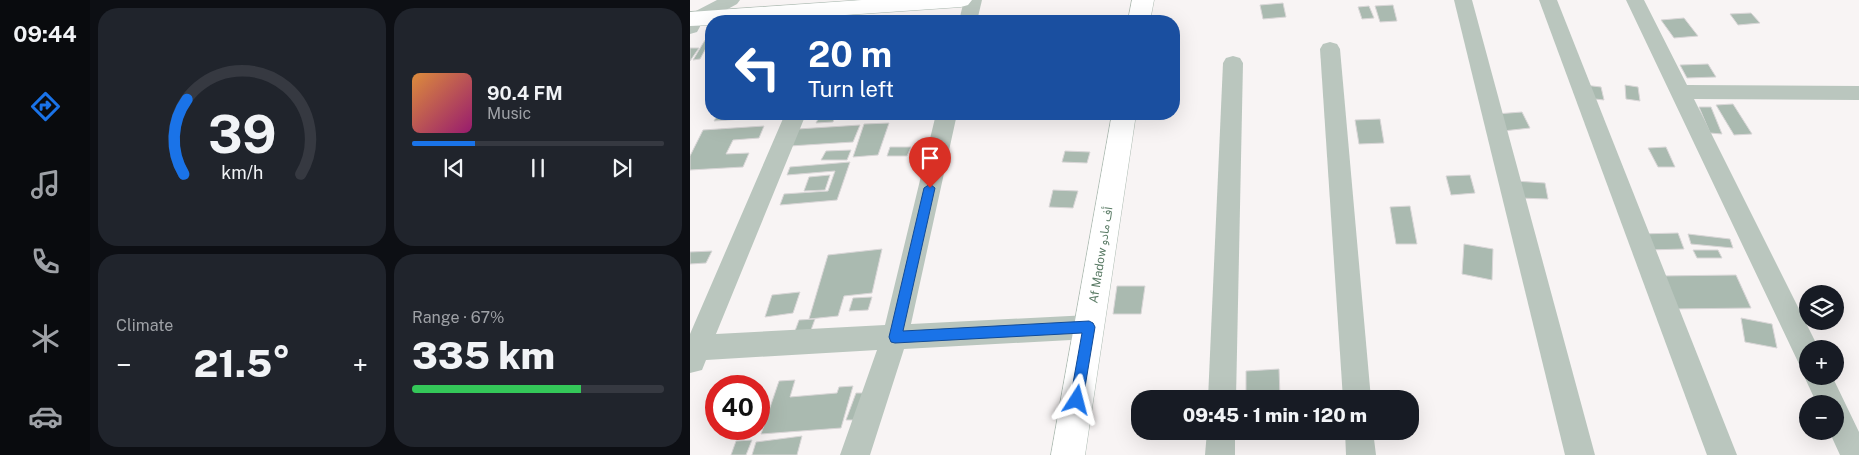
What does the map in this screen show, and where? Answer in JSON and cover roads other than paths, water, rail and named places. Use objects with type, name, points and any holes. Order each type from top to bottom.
[{"type":"street","points":[[692,22],[731,0]]},
{"type":"street","points":[[836,15],[962,0]]},
{"type":"street","points":[[969,15],[973,0]]},
{"type":"street","points":[[1140,15],[1143,0]]},
{"type":"street","points":[[1463,0],[1580,455]]},
{"type":"street","points":[[1548,0],[1722,455]]},
{"type":"street","points":[[1635,0],[1801,340]]},
{"type":"street","points":[[692,22],[705,21]]},
{"type":"street","points":[[1330,49],[1355,390]]},
{"type":"street","points":[[1222,390],[1233,63]]},
{"type":"street","points":[[1680,92],[1859,92]]},
{"type":"street","points":[[792,120],[693,354],[895,337],[1089,327]]},
{"type":"street","points":[[855,455],[895,337],[946,120]]},
{"type":"street","name":"Af Madow أف مادو","points":[[1068,455],[1123,120]]},
{"type":"street","points":[[1844,432],[1855,455]]},
{"type":"street","points":[[1220,455],[1221,440]]},
{"type":"street","points":[[1360,440],[1361,455]]}]
